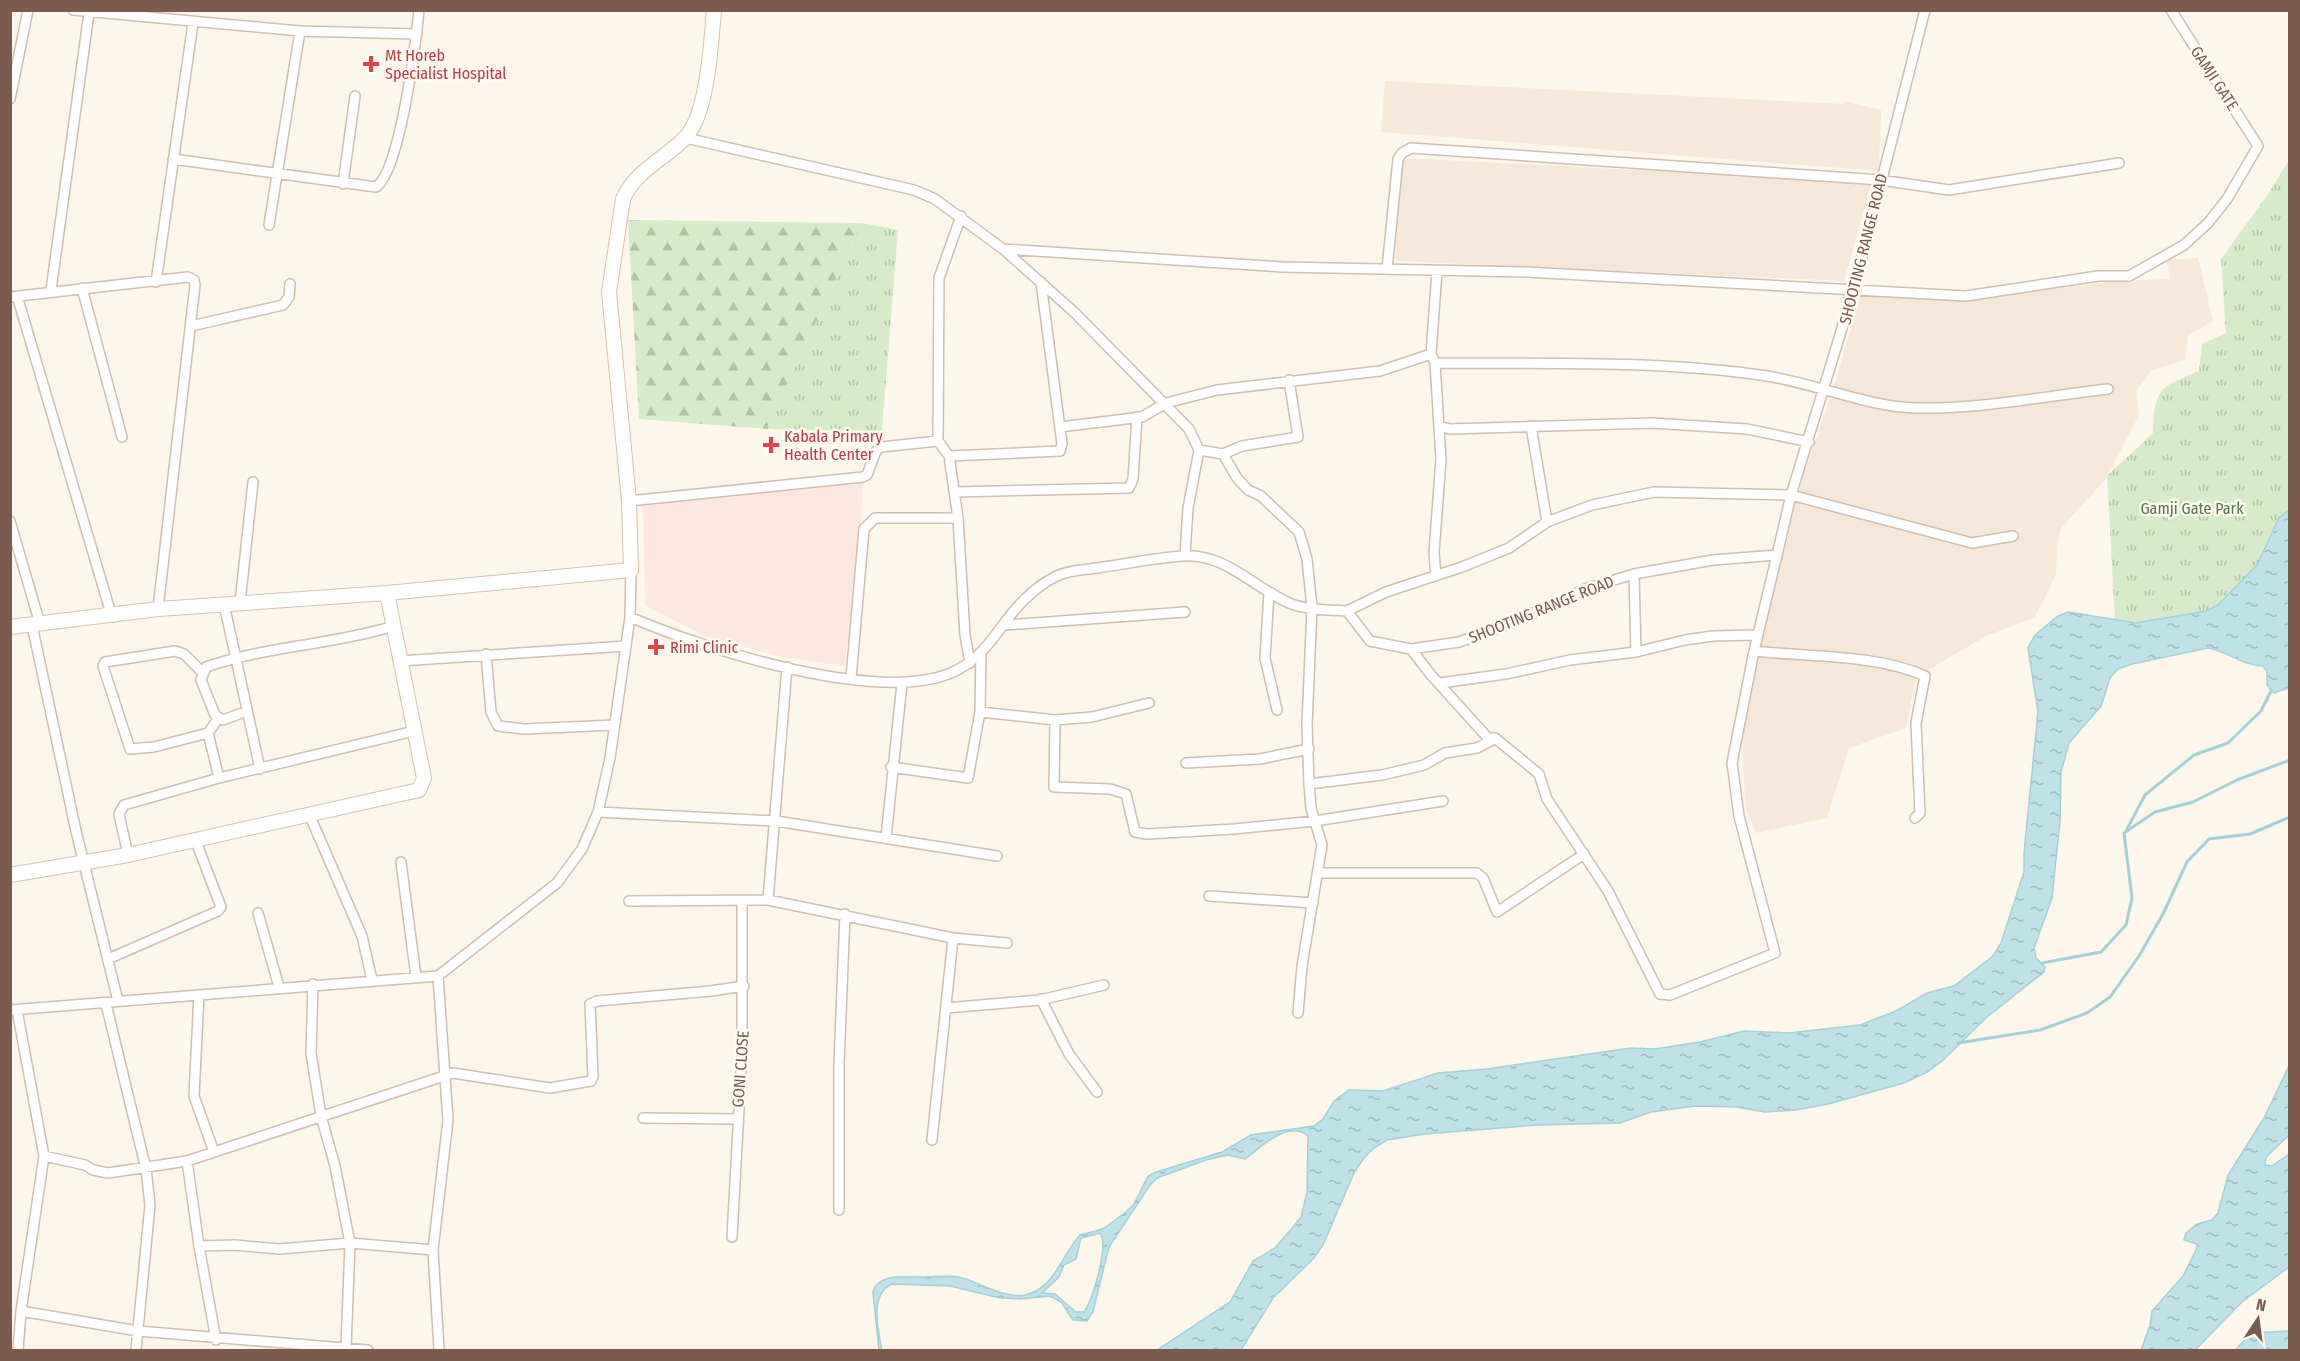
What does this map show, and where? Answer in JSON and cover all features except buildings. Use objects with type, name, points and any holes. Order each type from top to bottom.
[{"type":"street","points":[[10,99],[28,10]]},
{"type":"street","points":[[73,10],[193,23],[300,31],[417,34]]},
{"type":"street","points":[[173,159],[370,188],[380,184],[400,133],[419,10]]},
{"type":"street","points":[[18,1350],[21,1311],[44,1156],[14,1010],[106,1004],[118,1001],[313,984],[438,976],[557,883],[582,849],[598,812],[630,616],[629,501],[609,292],[623,199],[628,186],[640,174],[686,138],[704,96],[714,10]]},
{"type":"street","name":"SHOOTING RANGE ROAD","points":[[1584,854],[1608,891],[1639,957],[1660,994],[1664,995],[1772,956],[1775,948],[1749,862],[1739,816],[1732,763],[1757,635],[1791,495],[1854,289],[1925,10]]},
{"type":"street","name":"GAMJI GATE","points":[[1854,289],[1921,296],[1965,296],[2098,276],[2129,276],[2184,245],[2208,223],[2227,200],[2258,146],[2171,10]]},
{"type":"street","points":[[51,290],[89,13]]},
{"type":"street","points":[[156,282],[193,23]]},
{"type":"street","points":[[268,225],[300,31]]},
{"type":"street","points":[[343,184],[355,96]]},
{"type":"street","points":[[686,138],[914,190],[961,216],[1003,249],[1041,282],[1166,403],[1189,429],[1199,450],[1188,508],[1185,555]]},
{"type":"street","points":[[1387,269],[1398,159],[1402,153],[1411,148],[1881,180],[1949,190],[2119,163]]},
{"type":"street","points":[[961,216],[939,278],[938,441],[948,456],[958,518],[965,635],[970,663]]},
{"type":"street","points":[[1003,249],[1282,267],[1526,272],[1854,289]]},
{"type":"street","points":[[1436,576],[1434,553],[1441,471],[1433,359],[1437,271]]},
{"type":"street","points":[[112,617],[14,296],[51,290],[156,282],[188,277],[194,280],[191,326],[158,609]]},
{"type":"street","points":[[948,456],[1057,453],[1062,444],[1041,282]]},
{"type":"street","points":[[191,326],[283,305],[289,297],[290,284]]},
{"type":"street","points":[[82,288],[123,437]]},
{"type":"street","points":[[1060,427],[1142,417],[1166,403],[1217,390],[1380,371],[1433,359],[1680,368],[1768,376],[1892,406],[1918,408],[2108,389]]},
{"type":"street","points":[[1199,450],[1223,454],[1242,446],[1298,437],[1289,380]]},
{"type":"street","points":[[954,492],[1129,488],[1133,479],[1137,417]]},
{"type":"street","points":[[1439,426],[1450,429],[1652,423],[1747,429],[1809,442]]},
{"type":"street","points":[[1531,426],[1547,522]]},
{"type":"street","points":[[629,501],[863,477],[869,471],[876,451],[881,447],[938,441]]},
{"type":"street","points":[[1223,454],[1237,478],[1248,490],[1261,496],[1299,532],[1306,559],[1312,607],[1309,784],[1322,845],[1302,966],[1298,1013]]},
{"type":"street","points":[[240,603],[253,482]]},
{"type":"street","points":[[630,616],[709,648],[787,668],[902,683],[935,678],[970,663],[981,654],[1023,601],[1058,575],[1185,555],[1213,559],[1291,604],[1347,611],[1386,592],[1509,548],[1547,522],[1592,504],[1654,492],[1791,495],[1972,543],[2013,536]]},
{"type":"street","points":[[851,678],[864,529],[875,518],[958,518]]},
{"type":"street","points":[[10,521],[36,625],[84,861],[118,1001]]},
{"type":"street","name":"SHOOTING RANGE ROAD","points":[[1347,611],[1370,641],[1411,648],[1459,642],[1514,622],[1588,588],[1634,574],[1713,560],[1777,555]]},
{"type":"street","points":[[10,627],[112,617],[158,609],[387,594],[631,570]]},
{"type":"street","points":[[1634,574],[1636,652]]},
{"type":"street","points":[[1269,593],[1264,658],[1277,710]]},
{"type":"street","points":[[10,875],[128,855],[419,790],[424,778],[387,594]]},
{"type":"street","points":[[224,604],[260,769]]},
{"type":"street","points":[[1005,625],[1185,612]]},
{"type":"street","points":[[218,719],[201,680],[202,672],[206,667],[235,657],[312,645],[394,626]]},
{"type":"street","points":[[1440,683],[1506,674],[1570,660],[1636,652],[1713,636],[1757,635]]},
{"type":"street","points":[[400,661],[626,646]]},
{"type":"street","points":[[1319,873],[1478,873],[1483,878],[1497,912],[1584,854],[1547,799],[1539,774],[1495,738],[1488,738],[1431,675],[1411,648]]},
{"type":"street","points":[[202,672],[184,654],[175,651],[105,662],[103,666],[130,749],[154,747],[208,733],[218,719]]},
{"type":"street","points":[[1754,651],[1859,660],[1911,670],[1925,676],[1916,723],[1922,794],[1920,813],[1915,818]]},
{"type":"street","points":[[486,654],[491,712],[498,726],[524,729],[614,725]]},
{"type":"street","points":[[891,767],[968,778],[980,712],[981,654]]},
{"type":"street","points":[[768,900],[787,668]]},
{"type":"street","points":[[886,838],[891,767],[902,683]]},
{"type":"street","points":[[980,712],[1055,720],[1092,717],[1149,703]]},
{"type":"street","points":[[218,719],[223,720],[247,711]]},
{"type":"street","points":[[1055,720],[1054,787],[1110,789],[1126,794],[1135,832],[1147,834],[1234,829],[1315,820],[1443,801]]},
{"type":"street","points":[[128,855],[119,814],[124,805],[219,778],[414,731]]},
{"type":"street","points":[[208,733],[219,778]]},
{"type":"street","points":[[1309,784],[1382,775],[1424,765],[1445,753],[1477,748],[1495,738]]},
{"type":"street","points":[[1186,763],[1260,759],[1309,749]]},
{"type":"street","points":[[598,812],[776,821],[997,856]]},
{"type":"street","points":[[309,814],[362,936],[372,980]]},
{"type":"street","points":[[108,959],[221,907],[195,839]]},
{"type":"street","points":[[401,862],[416,977]]},
{"type":"street","points":[[1209,896],[1314,903]]},
{"type":"street","points":[[629,901],[768,900],[953,938],[1007,943]]},
{"type":"street","name":"GONI CLOSE","points":[[732,1237],[744,986],[742,901]]},
{"type":"street","points":[[258,913],[279,987]]},
{"type":"street","points":[[838,1210],[839,1064],[845,915]]},
{"type":"street","points":[[933,1140],[953,938]]},
{"type":"street","points":[[438,976],[448,1120],[433,1250],[439,1350]]},
{"type":"street","points":[[313,984],[310,1053],[321,1116],[335,1166],[350,1243],[346,1348]]},
{"type":"street","points":[[946,1008],[1041,999],[1104,985]]},
{"type":"street","points":[[44,1156],[85,1164],[93,1170],[108,1173],[187,1161],[453,1073],[550,1088],[585,1084],[591,1081],[593,1076],[590,1004],[597,1000],[711,992],[744,986]]},
{"type":"street","points":[[199,995],[194,1096],[214,1152]]},
{"type":"street","points":[[1041,999],[1070,1054],[1097,1092]]},
{"type":"street","points":[[106,1004],[146,1168],[150,1227],[136,1350]]},
{"type":"street","points":[[643,1118],[737,1119]]},
{"type":"street","points":[[187,1161],[216,1340]]},
{"type":"street","points":[[199,1246],[235,1245],[279,1249],[350,1243],[433,1250]]},
{"type":"street","points":[[21,1311],[138,1332],[216,1340],[228,1346],[368,1350]]},
{"type":"shaded area","points":[[1385,81],[1844,104],[1844,101],[1881,110],[1879,171],[1381,132]]},
{"type":"shaded area","points":[[1401,158],[1872,182],[1844,281],[1398,261],[1395,258]]},
{"type":"shaded area","points":[[2198,258],[2213,321],[2188,336],[2185,360],[2152,370],[2136,391],[2139,415],[2105,480],[2061,528],[2056,575],[2035,617],[1986,636],[1916,677],[1906,728],[1849,748],[1827,818],[1756,833],[1745,806],[1742,727],[1765,616],[1794,501],[1831,397],[1861,295],[1975,298],[2118,281],[2170,279],[2167,260]]},
{"type":"shaded area","points":[[863,483],[859,556],[844,666],[783,657],[707,637],[645,605],[643,504]]},
{"type":"green space","name":"Gamji Gate Park","points":[[2289,160],[2289,510],[2279,518],[2257,565],[2218,605],[2206,611],[2136,623],[2115,619],[2107,476],[2153,433],[2155,406],[2162,391],[2175,381],[2199,371],[2202,344],[2226,333],[2221,259],[2268,194]]},
{"type":"green space","points":[[628,220],[862,223],[766,429],[639,419]]},
{"type":"green space","points":[[862,223],[898,230],[882,431],[766,429]]},
{"type":"water","points":[[2289,510],[2289,688],[2274,693],[2267,685],[2267,671],[2263,666],[2248,663],[2208,648],[2118,669],[2110,678],[2101,706],[2069,743],[2061,772],[2060,821],[2052,898],[2034,948],[2036,958],[2045,967],[2044,972],[1987,1017],[1941,1062],[1927,1072],[1904,1083],[1828,1104],[1796,1110],[1765,1112],[1737,1107],[1695,1106],[1651,1112],[1620,1123],[1538,1125],[1424,1134],[1387,1140],[1364,1158],[1354,1173],[1323,1245],[1314,1258],[1273,1298],[1241,1350],[1157,1350],[1230,1302],[1253,1261],[1275,1248],[1301,1217],[1307,1192],[1308,1136],[1292,1131],[1283,1133],[1266,1142],[1245,1159],[1228,1155],[1206,1160],[1157,1178],[1109,1247],[1093,1312],[1087,1321],[1073,1320],[1061,1302],[1050,1296],[1021,1299],[1000,1298],[950,1286],[892,1284],[880,1296],[878,1304],[877,1323],[882,1350],[879,1350],[873,1292],[881,1281],[896,1277],[955,1276],[1009,1295],[1025,1295],[1035,1291],[1051,1278],[1080,1235],[1103,1229],[1134,1204],[1148,1176],[1222,1152],[1251,1135],[1314,1126],[1323,1119],[1334,1101],[1349,1090],[1383,1091],[1438,1073],[1487,1069],[1631,1048],[1655,1049],[1700,1042],[1744,1031],[1789,1033],[1860,1025],[1896,1011],[1927,993],[1954,986],[1993,956],[2001,943],[2024,872],[2038,712],[2028,648],[2035,635],[2058,616],[2068,612],[2136,623],[2206,611],[2218,605],[2257,565],[2279,518]],"holes":[[[1100,1233],[1103,1248],[1099,1272],[1092,1297],[1084,1312],[1076,1312],[1055,1294],[1042,1293],[1059,1277],[1064,1265],[1076,1259],[1081,1238]]]},
{"type":"water","points":[[2289,1066],[2289,1135],[2266,1157],[2265,1165],[2272,1166],[2289,1154],[2289,1267],[2242,1302],[2195,1350],[2141,1350],[2150,1325],[2152,1311],[2183,1276],[2197,1248],[2197,1244],[2184,1240],[2186,1233],[2197,1224],[2212,1220],[2218,1213],[2228,1175],[2264,1118]]},
{"type":"water","points":[[2289,1331],[2289,1350],[2235,1350],[2251,1333]]},
{"type":"waterway","points":[[2126,831],[2145,795],[2194,755],[2228,743],[2261,711],[2271,691]]},
{"type":"waterway","points":[[2042,963],[2101,952],[2126,925],[2132,898],[2124,833],[2155,812],[2193,802],[2237,780],[2290,760]]},
{"type":"waterway","points":[[1958,1043],[2040,1030],[2087,1013],[2110,997],[2139,956],[2163,914],[2187,862],[2209,839],[2250,834],[2290,817]]},
{"type":"place","name":"Mt Horeb Specialist Hospital","points":[[371,64]]},
{"type":"place","name":"Kabala Primary Health Center","points":[[771,445]]},
{"type":"place","name":"Rimi Clinic","points":[[656,647]]}]
